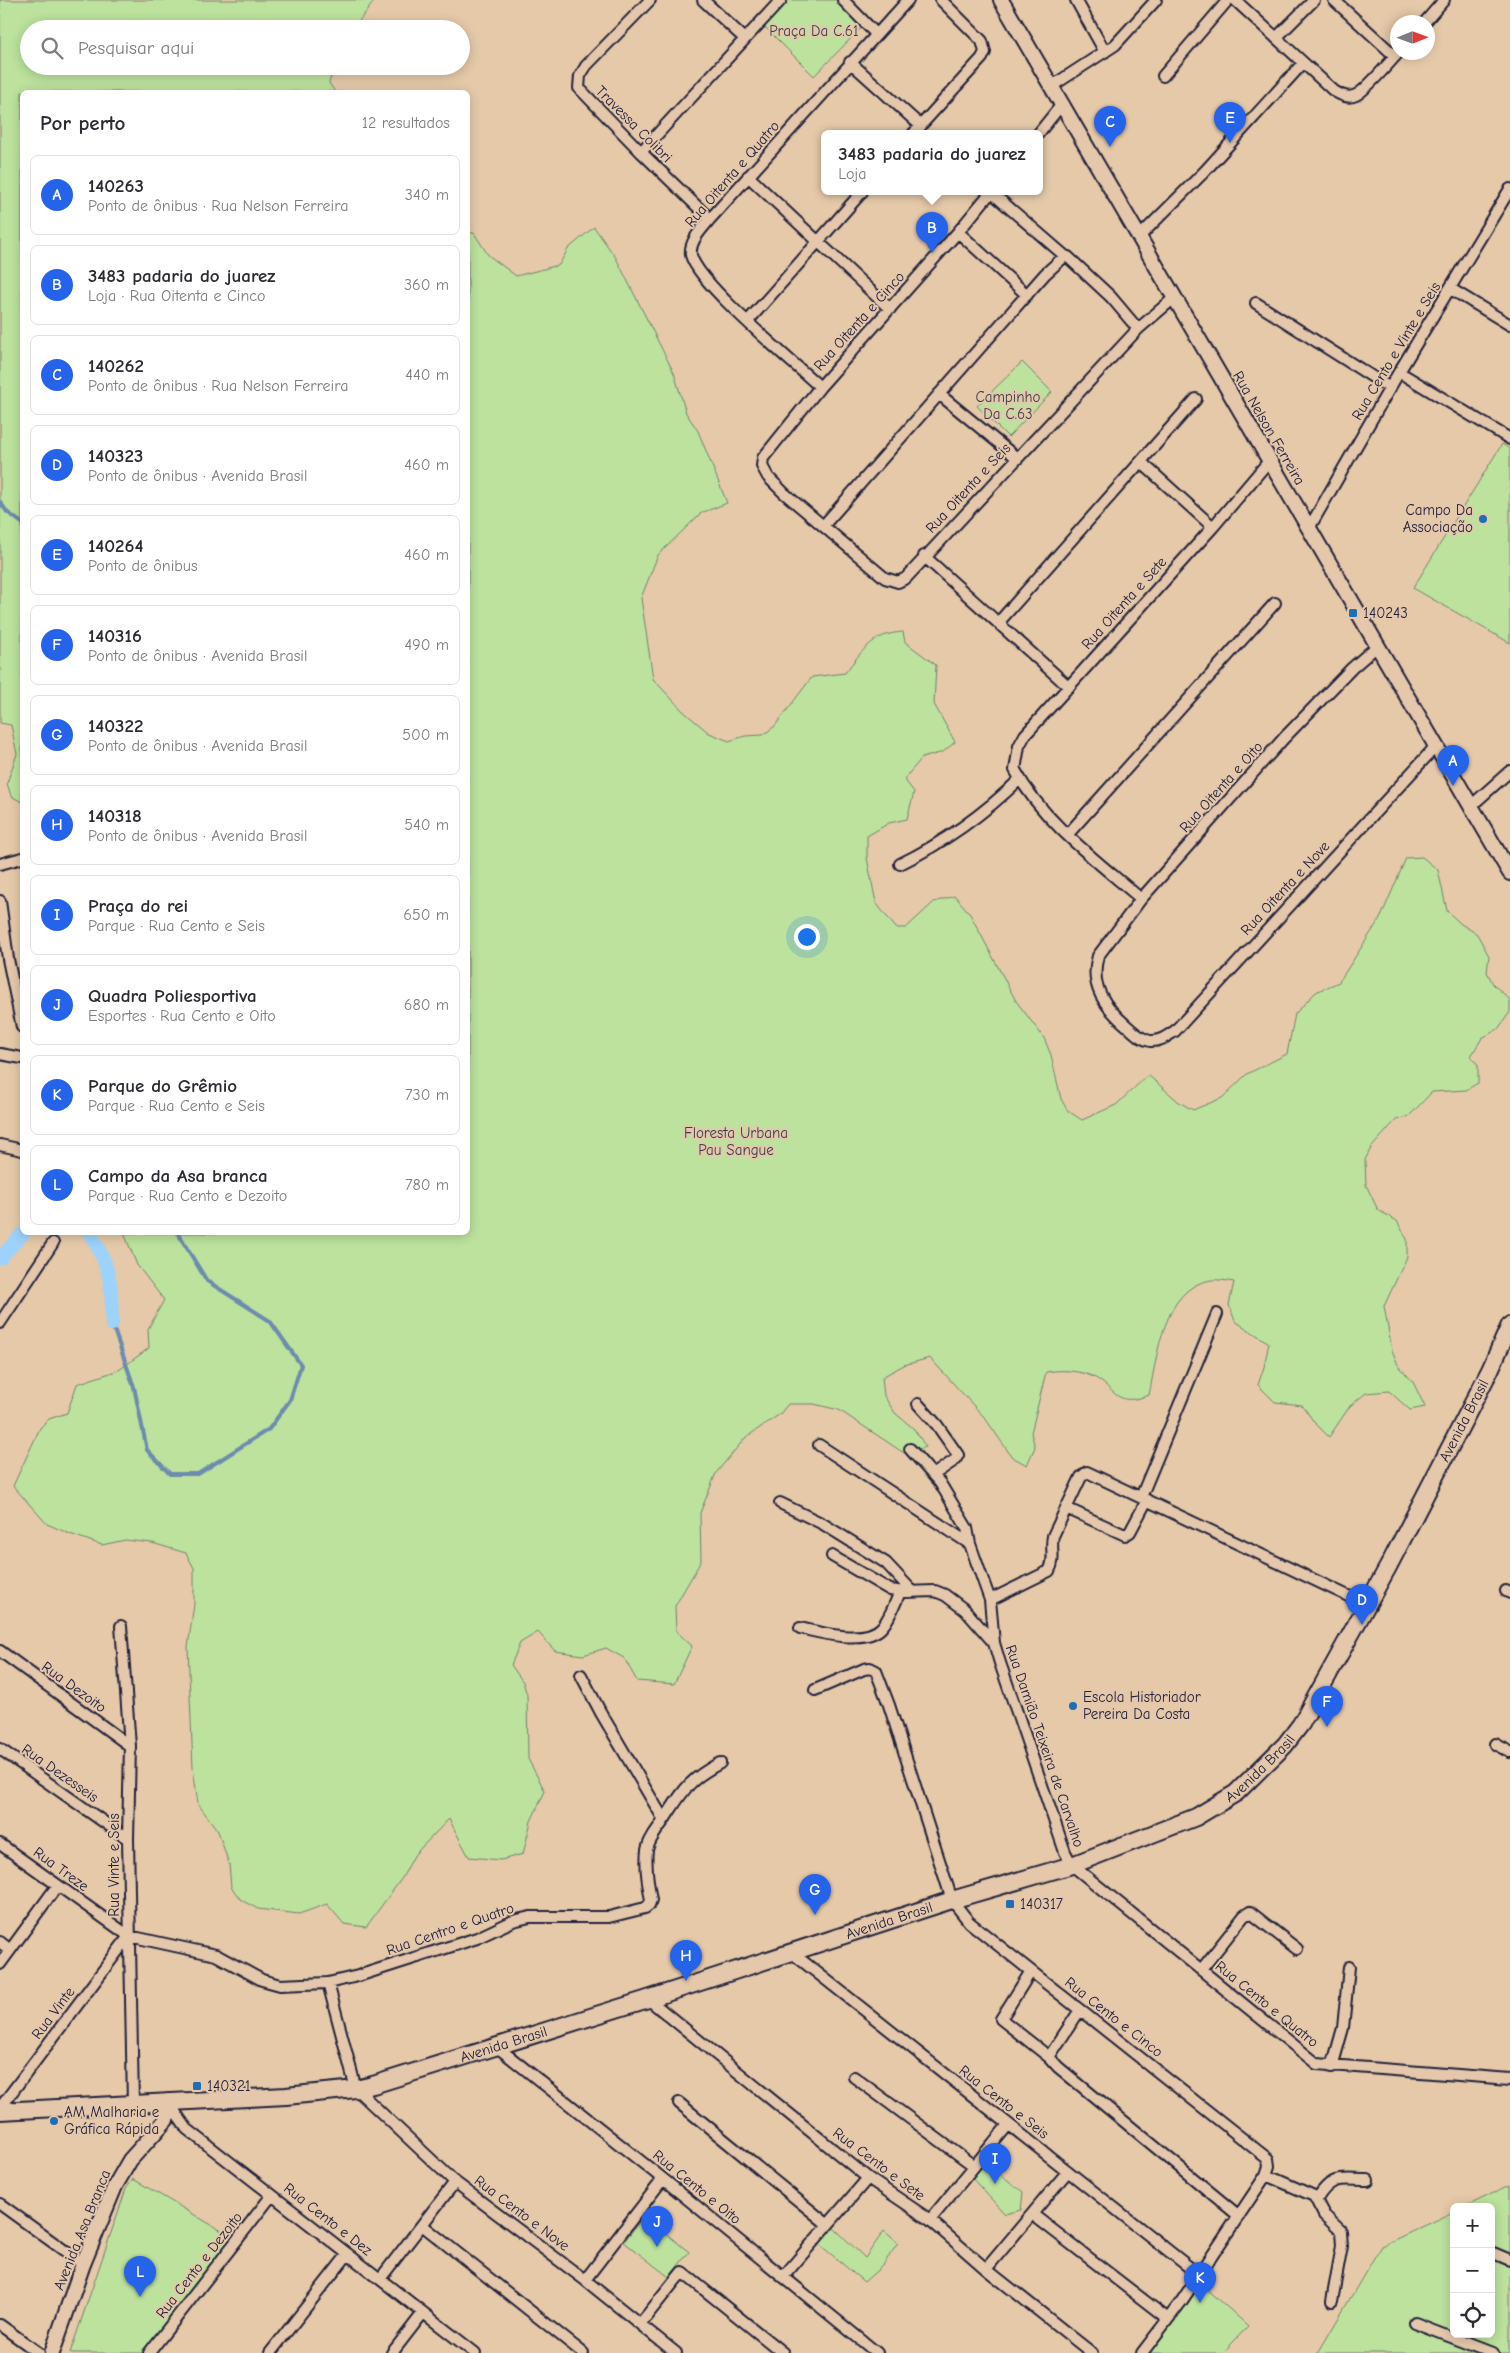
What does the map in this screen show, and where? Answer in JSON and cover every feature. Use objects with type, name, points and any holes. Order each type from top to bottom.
[{"type":"main road","name":"Rua Nelson Ferreira","points":[[1000,0],[1140,236],[1308,530],[1510,873]]},
{"type":"main road","name":"Avenida Brasil","points":[[0,2109],[286,2096],[356,2089],[648,1999],[952,1900],[1072,1865],[1196,1817],[1236,1793],[1279,1751],[1301,1724],[1367,1605],[1490,1370],[1510,1325]]},
{"type":"main road","name":"Avenida Asa Branca","points":[[52,2353],[83,2264],[115,2186],[130,2160],[166,2120],[171,2101]]},
{"type":"street","name":"Travessa Colibri","points":[[650,0],[586,66],[578,83],[579,88],[589,101],[710,218]]},
{"type":"street","points":[[703,0],[745,39]]},
{"type":"street","points":[[641,152],[781,0]]},
{"type":"street","points":[[843,0],[876,34]]},
{"type":"street","name":"Rua Oitenta e Quatro","points":[[820,387],[712,286],[694,263],[691,254],[692,244],[710,218],[908,0]]},
{"type":"street","points":[[917,130],[982,58],[985,52],[982,41],[941,0]]},
{"type":"street","points":[[1076,0],[1106,52]]},
{"type":"street","points":[[1052,86],[1106,52],[1134,27],[1156,0]]},
{"type":"street","points":[[1163,76],[1228,0]]},
{"type":"street","points":[[1235,0],[1334,91],[1343,96],[1356,95],[1391,60]]},
{"type":"street","points":[[1276,38],[1314,0]]},
{"type":"street","points":[[1334,0],[1390,48]]},
{"type":"street","points":[[1429,0],[1441,4],[1431,15]]},
{"type":"street","points":[[850,62],[921,126]]},
{"type":"street","points":[[1140,236],[1205,171],[1303,63]]},
{"type":"street","points":[[1041,130],[1062,104]]},
{"type":"street","points":[[748,176],[890,309]]},
{"type":"street","name":"Rua Cento e Vinte e Seis","points":[[1308,530],[1399,372],[1506,207],[1510,189]]},
{"type":"street","points":[[748,321],[859,195]]},
{"type":"street","name":"Rua Oitenta e Cinco","points":[[823,526],[768,476],[762,466],[763,458],[769,448],[820,387],[989,195]]},
{"type":"street","points":[[995,195],[1112,297],[1138,328]]},
{"type":"street","points":[[958,232],[1027,295]]},
{"type":"street","points":[[823,526],[1027,295],[1066,256]]},
{"type":"street","points":[[1451,290],[1510,325]]},
{"type":"street","name":"Rua Oitenta e Seis","points":[[823,526],[885,578],[898,582],[906,578],[924,556],[1138,328],[1174,298]]},
{"type":"street","points":[[1256,303],[1390,388]]},
{"type":"street","points":[[1399,372],[1510,439]]},
{"type":"street","points":[[939,394],[1017,458]]},
{"type":"street","points":[[998,623],[1196,399]]},
{"type":"street","name":"Rua Oitenta e Sete","points":[[1018,774],[1019,746],[1025,735],[1269,461]]},
{"type":"street","points":[[1141,462],[1212,527]]},
{"type":"street","points":[[924,556],[1069,687]]},
{"type":"street","points":[[1068,834],[1275,603]]},
{"type":"street","name":"Rua Oitenta e Oito","points":[[1098,956],[1141,899],[1284,738],[1352,668],[1376,647]]},
{"type":"street","name":"Rua Oitenta e Nove","points":[[1098,956],[1095,966],[1100,998],[1111,1012],[1141,1038],[1159,1040],[1175,1031],[1436,746]]},
{"type":"street","points":[[1470,806],[1510,771]]},
{"type":"street","points":[[900,864],[942,841],[995,802],[1018,774],[1068,834],[1141,899]]},
{"type":"street","points":[[0,864],[20,859]]},
{"type":"street","points":[[0,901],[4,958],[20,1019]]},
{"type":"street","points":[[0,1054],[20,1058]]},
{"type":"street","points":[[0,1145],[20,1150]]},
{"type":"street","points":[[0,1323],[53,1243]]},
{"type":"street","points":[[1066,1508],[1125,1535],[1130,1532],[1217,1314]]},
{"type":"street","points":[[918,1404],[937,1425],[958,1455],[955,1460],[932,1475]]},
{"type":"street","points":[[819,1445],[970,1544]]},
{"type":"street","name":"Rua Damião Teixeira de Carvalho","points":[[910,1449],[932,1475],[962,1517],[967,1528],[970,1544],[990,1600],[994,1643],[1064,1852],[1072,1865]]},
{"type":"street","points":[[990,1600],[1049,1571],[1053,1564],[1051,1543],[1066,1508],[1085,1472],[1144,1498],[1367,1605]]},
{"type":"street","points":[[780,1502],[823,1524],[886,1563],[913,1592]]},
{"type":"street","points":[[832,1556],[862,1572],[884,1588],[900,1592],[935,1591],[945,1595],[965,1610],[994,1643]]},
{"type":"street","points":[[800,1628],[842,1636],[875,1632],[885,1623],[900,1592]]},
{"type":"street","name":"Rua Vinte e Seis","points":[[120,1626],[130,1746],[128,1839],[133,2104]]},
{"type":"street","name":"Rua Dezoito","points":[[0,1651],[130,1746]]},
{"type":"street","name":"Rua Cento e Cinco","points":[[815,1690],[864,1669],[870,1668],[876,1671],[889,1705],[952,1900],[969,1922],[1262,2153],[1268,2159],[1270,2166],[1266,2174]]},
{"type":"street","points":[[581,1675],[601,1714],[664,1820]]},
{"type":"street","points":[[1495,1744],[1510,1752]]},
{"type":"street","name":"Rua Dezesseis","points":[[0,1748],[128,1839]]},
{"type":"street","name":"Rua Centro e Quatro","points":[[129,1936],[216,1956],[262,1980],[280,1985],[328,1983],[358,1976],[477,1938],[513,1921],[530,1917],[609,1917],[639,1911],[649,1905],[650,1900],[646,1862],[648,1848],[678,1795],[689,1784],[720,1763]]},
{"type":"street","name":"Rua Treze","points":[[0,1844],[129,1936]]},
{"type":"street","name":"Rua Cento e Quatro","points":[[1072,1865],[1317,2064],[1510,2080]]},
{"type":"street","points":[[0,1964],[57,1886]]},
{"type":"street","points":[[1201,1970],[1244,1916],[1250,1912],[1297,1949]]},
{"type":"street","name":"Rua Vinte","points":[[0,2109],[129,1936]]},
{"type":"street","points":[[0,1942],[10,1950]]},
{"type":"street","name":"Rua Cento e Seis","points":[[791,1952],[1199,2275]]},
{"type":"street","points":[[1332,2066],[1343,2028],[1349,1967]]},
{"type":"street","points":[[1031,1971],[1001,2019],[1239,2216]]},
{"type":"street","points":[[328,1983],[356,2089]]},
{"type":"street","name":"Rua Cento e Sete","points":[[648,1999],[868,2178],[930,2220],[986,2269],[1092,2353]]},
{"type":"street","points":[[1049,2057],[1080,2010]]},
{"type":"street","name":"Rua Cento e Oito","points":[[496,2046],[877,2353]]},
{"type":"street","points":[[854,2077],[974,2166]]},
{"type":"street","name":"Rua Cento e Nove","points":[[356,2089],[455,2182],[585,2280],[676,2353]]},
{"type":"street","name":"Rua Cento e Dez","points":[[171,2101],[175,2112],[187,2128],[475,2353]]},
{"type":"street","points":[[679,2103],[827,2224]]},
{"type":"street","points":[[930,2220],[1008,2125]]},
{"type":"street","points":[[986,2269],[1068,2171]]},
{"type":"street","points":[[1142,2353],[1199,2275],[1266,2174],[1307,2192],[1317,2199],[1324,2215],[1338,2226],[1342,2237],[1342,2246],[1332,2301]]},
{"type":"street","points":[[783,2277],[868,2178]]},
{"type":"street","points":[[585,2280],[663,2179]]},
{"type":"street","points":[[1317,2199],[1323,2189],[1333,2180],[1368,2180]]},
{"type":"street","points":[[380,2279],[455,2182]]},
{"type":"street","name":"Rua Cento e Dezoito","points":[[149,2353],[272,2195]]},
{"type":"street","points":[[0,2204],[83,2264]]},
{"type":"street","points":[[1032,2214],[1168,2319]]},
{"type":"street","points":[[422,2225],[583,2353]]},
{"type":"street","points":[[270,2353],[348,2254]]},
{"type":"street","points":[[1495,2254],[1510,2260]]},
{"type":"street","points":[[640,2324],[682,2272],[783,2353]]},
{"type":"street","points":[[392,2353],[423,2313]]},
{"type":"street","points":[[1415,2323],[1493,2353]]},
{"type":"street","points":[[0,2325],[39,2353]]},
{"type":"green space","points":[[0,0],[375,0],[360,20],[20,20],[20,75],[331,75],[329,83],[334,90],[20,90],[20,801],[11,796],[7,783],[17,754],[11,725],[0,723]]},
{"type":"green space","name":"Praça Da C.61","points":[[784,0],[840,0],[864,25],[814,76],[762,24]]},
{"type":"green space","name":"Floresta Urbana Pau Sangue","points":[[594,227],[616,258],[674,373],[686,413],[698,431],[727,503],[701,513],[658,555],[641,598],[653,679],[683,711],[709,733],[729,741],[745,736],[763,735],[775,726],[812,677],[845,673],[863,650],[883,636],[903,632],[905,642],[936,665],[934,704],[955,742],[943,752],[922,758],[904,779],[914,792],[907,819],[889,823],[867,836],[867,858],[876,903],[896,928],[906,928],[934,902],[955,896],[970,914],[1016,1001],[1044,1038],[1051,1055],[1061,1099],[1068,1111],[1082,1120],[1116,1105],[1148,1075],[1179,1102],[1193,1110],[1222,1098],[1247,1074],[1287,1054],[1295,1014],[1316,992],[1339,982],[1381,917],[1406,858],[1422,857],[1438,870],[1447,911],[1461,924],[1477,934],[1489,956],[1487,972],[1493,984],[1510,1000],[1510,1012],[1498,1029],[1482,1038],[1471,1056],[1478,1065],[1478,1083],[1466,1090],[1432,1092],[1409,1116],[1396,1120],[1371,1148],[1365,1160],[1366,1185],[1378,1210],[1397,1221],[1407,1239],[1407,1257],[1384,1306],[1392,1350],[1398,1365],[1413,1382],[1425,1407],[1410,1410],[1389,1391],[1366,1393],[1350,1406],[1329,1437],[1314,1422],[1302,1405],[1275,1402],[1258,1385],[1269,1343],[1235,1321],[1229,1305],[1234,1282],[1217,1280],[1195,1285],[1182,1296],[1172,1309],[1159,1344],[1149,1395],[1137,1399],[1127,1399],[1114,1394],[1096,1378],[1086,1374],[1066,1371],[1046,1372],[1031,1433],[1035,1447],[1027,1465],[1012,1457],[985,1418],[930,1358],[904,1365],[882,1377],[884,1396],[895,1413],[914,1429],[926,1447],[904,1453],[839,1410],[814,1404],[788,1404],[780,1414],[745,1438],[716,1473],[700,1513],[701,1561],[675,1606],[676,1631],[692,1646],[674,1684],[637,1681],[624,1658],[606,1648],[583,1655],[555,1651],[538,1632],[520,1643],[511,1665],[523,1682],[527,1695],[528,1759],[545,1791],[531,1821],[523,1854],[501,1860],[469,1857],[449,1819],[415,1854],[402,1878],[366,1927],[344,1924],[327,1904],[299,1914],[258,1909],[241,1900],[231,1887],[229,1864],[218,1831],[198,1804],[193,1768],[188,1647],[194,1604],[194,1568],[186,1553],[152,1543],[125,1540],[102,1545],[70,1534],[47,1524],[13,1486],[40,1428],[49,1419],[67,1413],[77,1384],[119,1370],[149,1348],[148,1329],[164,1300],[137,1265],[125,1235],[470,1235],[470,233],[474,233],[488,255],[516,276],[559,265],[568,249]]},
{"type":"green space","name":"Campinho Da C.63","points":[[1022,362],[1052,392],[1008,437],[977,406]]},
{"type":"green space","name":"Campo Da Associação","points":[[1502,444],[1510,449],[1510,643],[1413,588]]},
{"type":"green space","points":[[983,2161],[1023,2192],[1021,2210],[1005,2214],[971,2177]]},
{"type":"green space","points":[[133,2179],[239,2241],[144,2353],[70,2353],[126,2189]]},
{"type":"green space","points":[[1510,2185],[1510,2353],[1318,2353],[1381,2246],[1450,2214],[1450,2338],[1495,2338],[1495,2203],[1473,2203]]},
{"type":"green space","points":[[644,2216],[689,2252],[669,2277],[624,2242]]},
{"type":"green space","points":[[833,2227],[865,2258],[884,2231],[898,2243],[883,2265],[864,2282],[819,2244]]},
{"type":"green space","points":[[1196,2279],[1248,2326],[1223,2353],[1141,2353]]},
{"type":"waterway","points":[[0,502],[7,512],[20,522]]},
{"type":"waterway","points":[[0,1258],[21,1235]]},
{"type":"waterway","points":[[91,1235],[102,1256],[109,1276],[112,1324]]},
{"type":"waterway","points":[[112,1324],[134,1387],[147,1450],[170,1474],[198,1474],[269,1429],[290,1400],[301,1365],[270,1321],[207,1281],[179,1235]]},
{"type":"place","name":"140264","points":[[1230,143]]},
{"type":"place","name":"140262","points":[[1110,147]]},
{"type":"place","name":"3483 padaria do juarez","points":[[932,253]]},
{"type":"place","name":"Campo Da Associação","points":[[1483,519]]},
{"type":"place","name":"140243","points":[[1353,613]]},
{"type":"place","name":"140263","points":[[1453,786]]},
{"type":"place","name":"140323","points":[[1362,1625]]},
{"type":"place","name":"Escola Historiador Pereira Da Costa","points":[[1073,1706]]},
{"type":"place","name":"140316","points":[[1327,1727]]},
{"type":"place","name":"140317","points":[[1010,1904]]},
{"type":"place","name":"140322","points":[[815,1915]]},
{"type":"place","name":"140318","points":[[686,1981]]},
{"type":"place","name":"140321","points":[[197,2086]]},
{"type":"place","name":"AM Malharia e Gráfica Rápida","points":[[54,2121]]},
{"type":"place","name":"Praça do rei","points":[[995,2184]]},
{"type":"place","name":"Quadra Poliesportiva","points":[[657,2247]]},
{"type":"place","name":"Campo da Asa branca","points":[[140,2297]]},
{"type":"place","name":"Parque do Grêmio","points":[[1200,2303]]}]
